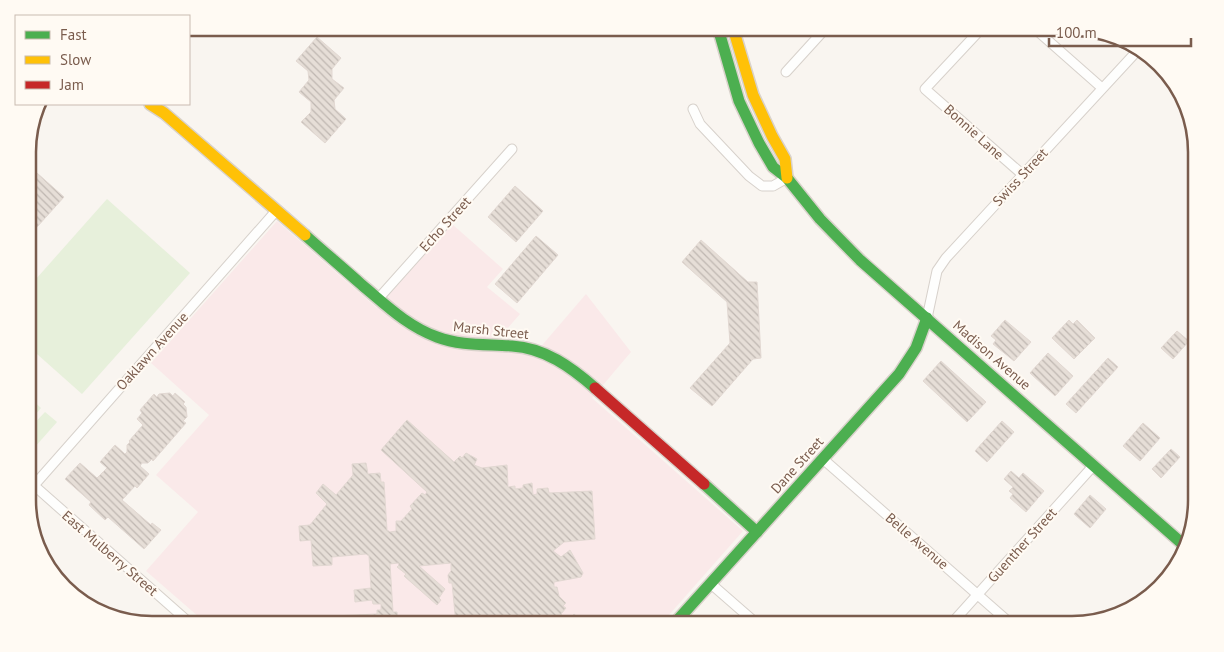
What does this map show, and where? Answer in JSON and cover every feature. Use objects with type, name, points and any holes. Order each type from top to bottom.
[{"type":"street","name":"Madison Avenue","points":[[720,36],[732,81],[749,124],[773,167],[787,178],[838,239],[1180,541]]},
{"type":"street","name":"Madison Avenue","points":[[735,36],[753,95],[785,159],[787,178]]},
{"type":"street","points":[[786,72],[819,36]]},
{"type":"street","name":"Bonnie Lane","points":[[975,36],[925,89],[1023,176]]},
{"type":"street","points":[[1043,36],[1102,88]]},
{"type":"street","name":"Swiss Street","points":[[927,318],[935,279],[946,258],[1134,55]]},
{"type":"street","name":"Marsh Street","points":[[152,105],[164,113],[397,315],[419,330],[436,337],[468,344],[512,346],[538,350],[566,365],[757,532]]},
{"type":"street","points":[[693,109],[700,124],[748,176],[762,186],[773,186],[787,178]]},
{"type":"street","name":"Echo Street","points":[[378,299],[512,149]]},
{"type":"street","name":"Oaklawn Avenue","points":[[36,479],[276,211]]},
{"type":"street","name":"Dane Street","points":[[681,616],[912,358],[922,338],[927,318]]},
{"type":"street","name":"Belle Avenue","points":[[823,459],[1002,616]]},
{"type":"street","name":"Guenther Street","points":[[958,616],[1094,465]]},
{"type":"street","name":"East Mulberry Street","points":[[36,491],[182,616]]},
{"type":"street","points":[[710,583],[748,616]]},
{"type":"shaded area","points":[[277,221],[377,308],[452,224],[503,269],[487,287],[520,314],[494,344],[538,350],[586,294],[631,352],[592,398],[743,531],[668,616],[198,616],[146,571],[198,512],[156,475],[209,415],[151,363]]},
{"type":"green space","points":[[107,199],[190,273],[82,394],[36,353],[36,279]]},
{"type":"green space","points":[[36,403],[41,408],[36,414]]},
{"type":"green space","points":[[45,412],[57,422],[36,446],[36,422]]},
{"type":"building","points":[[317,37],[341,58],[332,69],[332,79],[344,88],[334,100],[335,109],[346,119],[325,143],[301,122],[311,112],[311,102],[299,92],[309,80],[308,71],[296,61]]},
{"type":"building","points":[[36,172],[64,197],[36,228]]},
{"type":"building","points":[[515,186],[543,211],[516,242],[488,217]]},
{"type":"building","points":[[536,236],[558,255],[517,303],[495,284]]},
{"type":"building","points":[[701,240],[748,282],[757,282],[761,358],[753,359],[712,406],[690,388],[730,343],[727,302],[682,262]]},
{"type":"building","points":[[1005,320],[1031,342],[1014,361],[993,344],[996,340],[991,336]]},
{"type":"building","points":[[1069,320],[1073,324],[1077,320],[1095,338],[1074,359],[1052,338]]},
{"type":"building","points":[[1177,331],[1188,340],[1173,359],[1161,348]]},
{"type":"building","points":[[1048,353],[1073,376],[1055,396],[1030,373]]},
{"type":"building","points":[[1108,358],[1118,367],[1076,413],[1066,404]]},
{"type":"building","points":[[941,361],[986,402],[967,422],[923,381]]},
{"type":"building","points":[[170,393],[173,396],[175,393],[185,402],[183,404],[186,407],[187,417],[183,421],[186,423],[153,461],[152,459],[148,463],[142,463],[140,466],[149,474],[137,488],[135,486],[122,500],[151,525],[152,523],[161,530],[144,549],[108,517],[105,520],[89,505],[91,502],[65,479],[80,463],[97,478],[107,468],[100,462],[115,445],[125,454],[127,452],[129,441],[143,425],[137,419],[142,413],[140,410],[154,394],[157,397],[159,394]]},
{"type":"building","points":[[407,420],[454,462],[460,456],[462,458],[466,453],[477,459],[474,465],[482,468],[507,465],[508,487],[515,486],[515,489],[523,488],[523,485],[532,483],[533,495],[537,494],[537,489],[548,488],[549,493],[592,491],[595,539],[564,542],[553,551],[561,557],[570,550],[583,573],[581,577],[554,582],[554,587],[557,587],[559,596],[566,603],[563,606],[566,608],[561,614],[563,616],[455,616],[452,583],[449,583],[448,575],[451,571],[451,563],[419,566],[445,589],[437,605],[404,576],[406,574],[397,567],[398,563],[390,564],[393,612],[397,612],[397,616],[332,616],[377,614],[377,610],[381,610],[381,604],[373,604],[372,600],[355,602],[354,590],[371,588],[369,556],[366,554],[332,557],[332,565],[313,566],[311,540],[300,541],[299,526],[310,525],[327,504],[316,493],[323,484],[336,495],[353,475],[352,464],[366,463],[368,474],[380,473],[381,482],[384,482],[387,530],[390,532],[396,531],[396,521],[401,521],[412,509],[410,506],[422,493],[425,495],[427,492],[381,450]]},
{"type":"building","points":[[1002,421],[1014,432],[987,462],[975,451]]},
{"type":"building","points":[[1143,423],[1160,438],[1140,461],[1123,446]]},
{"type":"building","points":[[1171,449],[1180,457],[1161,478],[1152,469]]},
{"type":"building","points":[[1011,471],[1019,478],[1023,473],[1044,491],[1026,512],[1010,498],[1013,494],[1009,491],[1013,487],[1004,479]]},
{"type":"building","points":[[1090,495],[1106,509],[1090,528],[1074,514]]},
{"type":"traffic: fast","points":[[720,36],[739,101],[759,143],[773,167],[787,178],[820,219],[860,260],[1180,542]]},
{"type":"traffic: fast","points":[[305,235],[388,307],[416,327],[437,337],[455,342],[512,346],[536,350],[567,366],[595,388]]},
{"type":"traffic: fast","points":[[681,616],[899,374],[916,348],[927,318]]},
{"type":"traffic: fast","points":[[704,484],[757,532]]},
{"type":"traffic: slow","points":[[735,36],[753,95],[785,159],[787,178]]},
{"type":"traffic: slow","points":[[152,105],[164,113],[305,235]]},
{"type":"traffic: jam","points":[[595,388],[704,484]]}]
